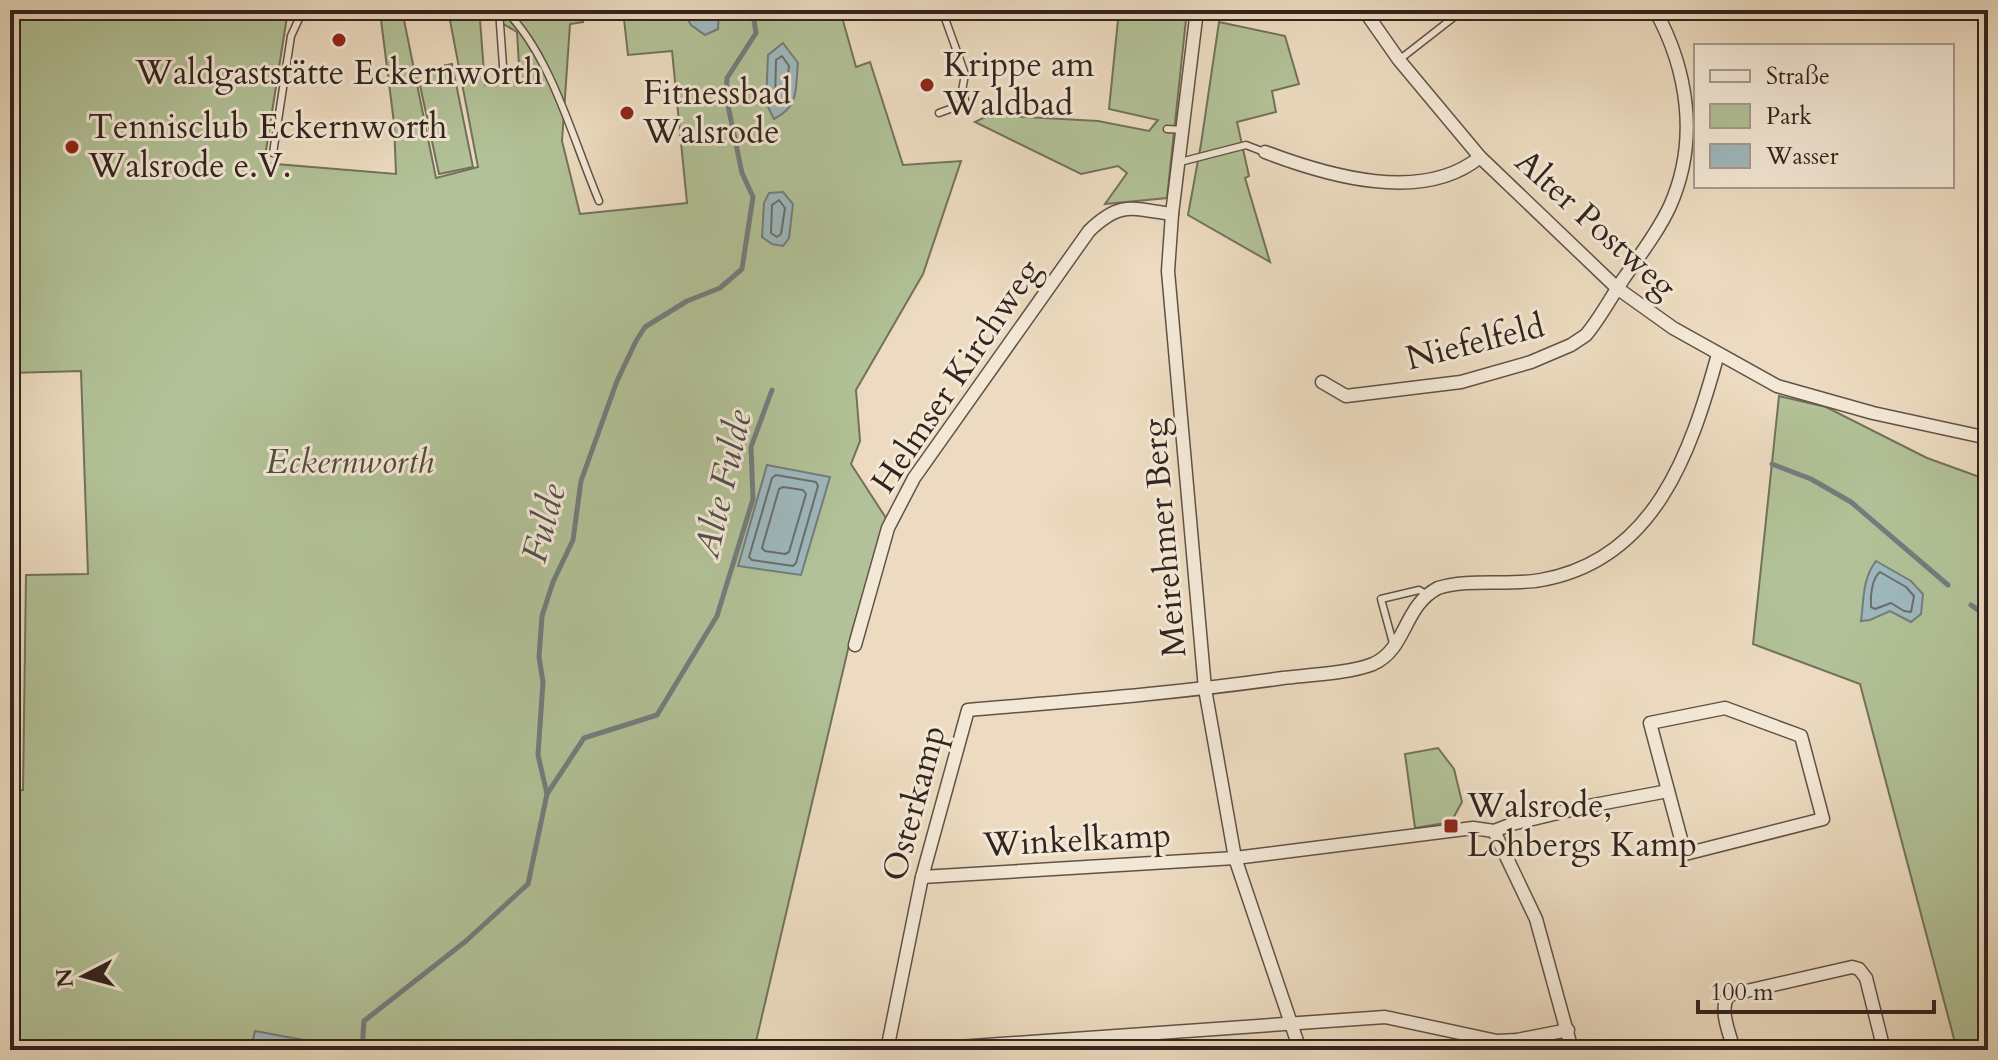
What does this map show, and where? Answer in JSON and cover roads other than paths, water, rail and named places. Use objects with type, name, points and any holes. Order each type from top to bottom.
[{"type":"street","name":"Meirehmer Berg","points":[[1197,10],[1168,271],[1205,689],[1235,858],[1300,1050]]},
{"type":"street","name":"Alter Postweg","points":[[1364,10],[1399,60],[1480,157],[1617,288],[1673,328],[1777,386],[1819,399],[1988,438]]},
{"type":"street","name":"Niefelfeld","points":[[1322,382],[1346,396],[1461,382],[1531,362],[1562,350],[1586,335],[1656,232],[1680,177],[1687,141],[1687,106],[1669,40],[1655,10]]},
{"type":"street","points":[[1265,152],[1301,166],[1352,179],[1391,183],[1432,178],[1465,169],[1480,157]]},
{"type":"street","name":"Helmser Kirchweg","points":[[855,645],[888,528],[914,478],[1089,231],[1115,210],[1125,208],[1172,214]]},
{"type":"street","points":[[1205,689],[1365,666],[1384,658],[1394,647],[1407,620],[1426,594],[1444,586],[1520,582],[1561,576],[1611,551],[1643,523],[1683,462],[1718,354]]},
{"type":"street","name":"Osterkamp","points":[[887,1050],[922,877],[968,710],[1205,689]]},
{"type":"street","points":[[1725,708],[1801,736],[1823,819],[1685,854],[1668,791],[1650,723],[1725,708]]},
{"type":"street","name":"Winkelkamp","points":[[922,877],[1235,858],[1473,828],[1494,831],[1583,807],[1668,791]]},
{"type":"street","points":[[1494,831],[1536,919],[1572,1050]]},
{"type":"street","points":[[1734,1050],[1724,1010],[1729,995],[1852,967],[1859,969],[1866,978],[1884,1050]]},
{"type":"street","points":[[915,1050],[1385,1017],[1497,1041],[1568,1030]]},
{"type":"lane","points":[[273,153],[291,36],[303,10]]},
{"type":"lane","points":[[502,10],[504,80]]},
{"type":"lane","points":[[502,10],[522,27],[546,69],[599,201]]},
{"type":"lane","points":[[939,113],[966,103],[962,91],[965,74],[942,10]]},
{"type":"lane","points":[[1399,60],[1463,10]]},
{"type":"lane","points":[[1167,129],[1183,130]]},
{"type":"lane","points":[[1180,162],[1246,145],[1265,152]]},
{"type":"lane","points":[[1394,647],[1381,599],[1419,590],[1426,594]]},
{"type":"water","points":[[685,10],[719,10],[718,29],[705,35],[691,25]]},
{"type":"water","points":[[783,43],[798,63],[796,89],[788,108],[774,119],[766,103],[768,55]]},
{"type":"water","points":[[783,192],[793,204],[789,238],[783,246],[772,244],[762,237],[764,203],[769,193]]},
{"type":"water","points":[[767,465],[830,477],[801,575],[738,566]]},
{"type":"water","points":[[1876,561],[1911,581],[1923,594],[1921,614],[1911,622],[1890,611],[1861,621],[1866,582]]},
{"type":"water","points":[[255,1031],[325,1044],[335,1050],[251,1050]]},
{"type":"waterway","name":"Fulde","points":[[362,1050],[364,1021],[466,941],[528,884],[547,794],[538,755],[543,682],[539,657],[542,616],[553,582],[573,540],[581,481],[617,381],[645,327],[687,301],[720,288],[742,269],[753,197],[742,173],[726,96],[727,78],[756,33],[754,20],[746,10]]},
{"type":"waterway","name":"Alte Fulde","points":[[547,794],[584,738],[657,715],[717,616],[753,499],[751,447],[772,390]]},
{"type":"waterway","points":[[1772,464],[1811,479],[1851,502],[1948,585]]},
{"type":"waterway","points":[[1971,605],[1988,617]]},
{"type":"place","name":"Waldgaststätte Eckernworth","points":[[339,40]]},
{"type":"place","name":"Krippe am Waldbad","points":[[927,85]]},
{"type":"place","name":"Fitnessbad Walsrode","points":[[627,113]]},
{"type":"place","name":"Tennisclub Eckernworth Walsrode e.V.","points":[[72,147]]},
{"type":"place","name":"Walsrode, Lohbergs Kamp","points":[[1451,826]]},
{"type":"park label","name":"Eckernworth","points":[[350,462]]}]
